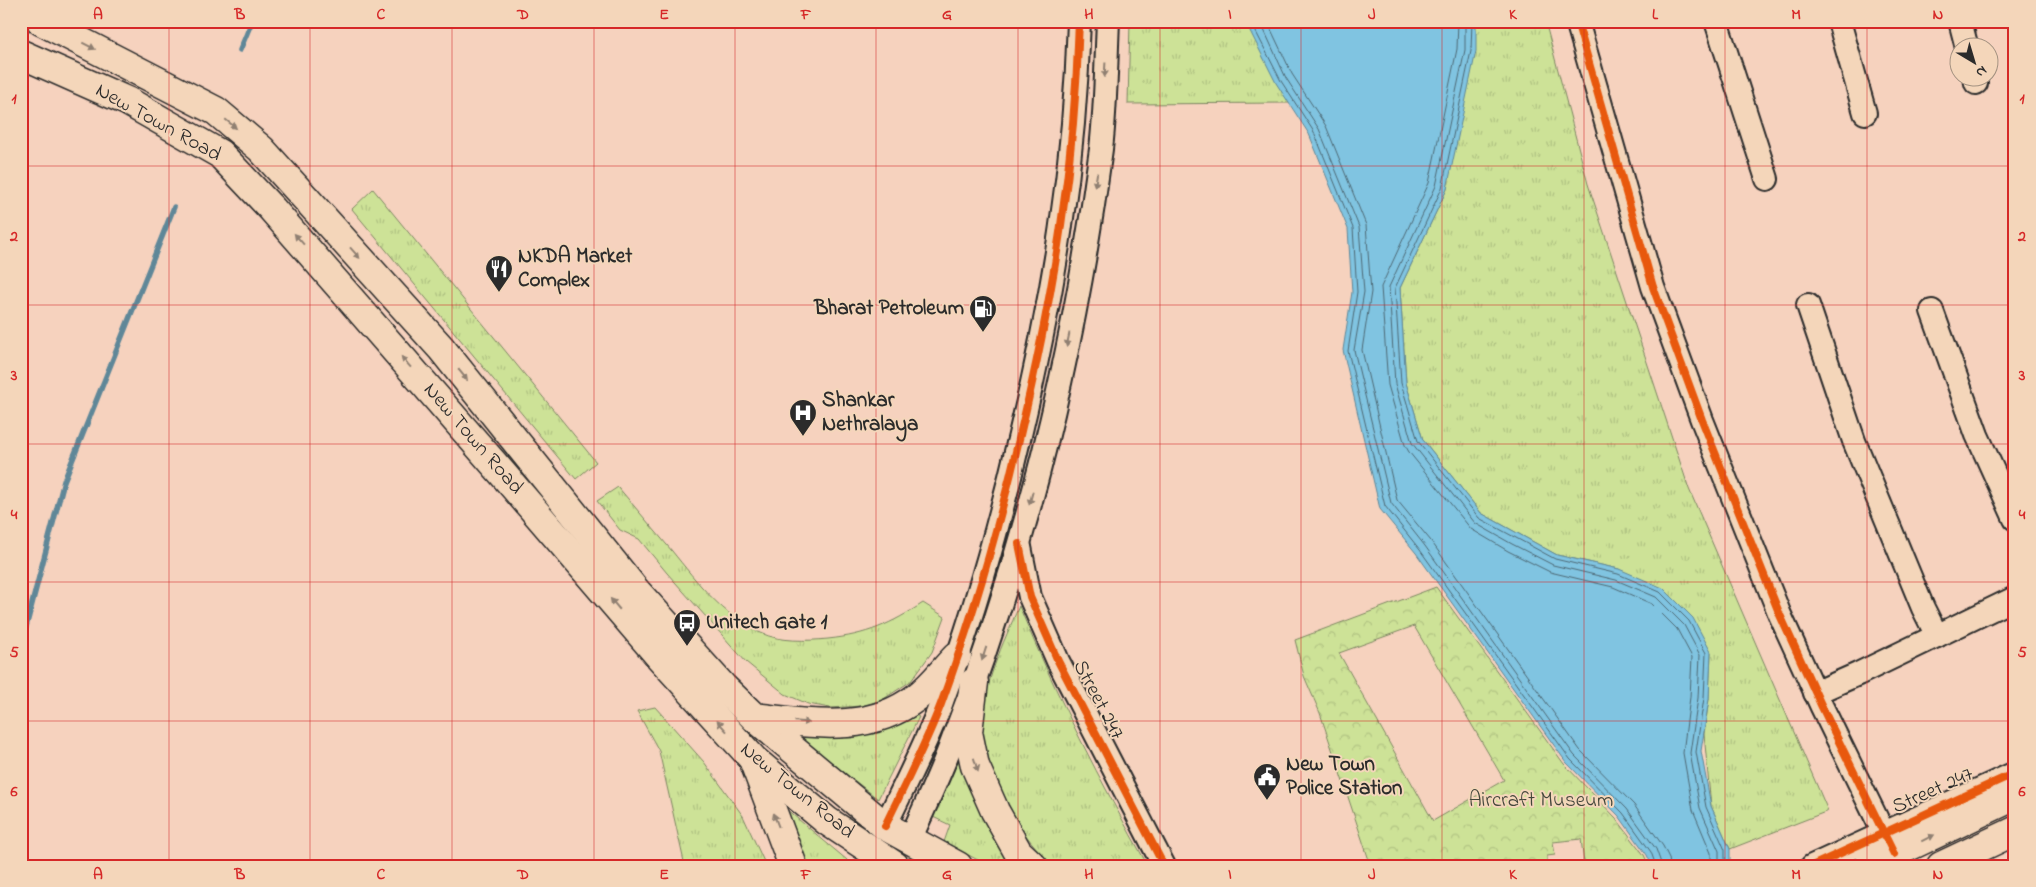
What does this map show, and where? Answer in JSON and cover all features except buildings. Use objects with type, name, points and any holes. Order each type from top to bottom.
[{"type":"main road","points":[[43,22],[216,111],[261,149],[441,348],[636,591],[723,687],[754,717],[885,826],[958,866]]},
{"type":"main road","name":"New Town Road","points":[[21,54],[127,101],[220,154],[278,216],[502,472],[659,656],[754,760],[827,821],[883,862]]},
{"type":"main road","points":[[754,717],[837,724],[860,723],[889,714],[917,697],[957,656]]},
{"type":"main road","points":[[974,682],[968,732],[975,766],[1004,828],[1018,852],[1033,866]]},
{"type":"main road","points":[[754,760],[794,866]]},
{"type":"main road","points":[[1868,866],[1889,844],[2015,796]]},
{"type":"main road","points":[[883,862],[885,826]]},
{"type":"main road","points":[[1941,866],[2015,831]]},
{"type":"main road","points":[[883,862],[910,840]]},
{"type":"street","points":[[885,826],[940,706],[957,656],[991,552],[1031,390],[1057,256],[1072,145],[1079,21]]},
{"type":"street","points":[[910,840],[948,752],[974,682],[1019,544],[1055,402],[1071,330],[1101,147],[1108,21]]},
{"type":"street","points":[[1577,21],[1653,287],[1702,420],[1780,615],[1815,693],[1889,844]]},
{"type":"street","points":[[1716,21],[1767,179]]},
{"type":"street","points":[[1839,21],[1865,114]]},
{"type":"street","points":[[1960,21],[1964,38]]},
{"type":"street","points":[[1072,145],[1101,147]]},
{"type":"street","points":[[1808,305],[1854,441],[1923,608],[1937,636]]},
{"type":"street","points":[[1932,311],[1977,435],[2015,519]]},
{"type":"street","name":"Street 247","points":[[1019,544],[1030,597],[1058,661],[1164,866]]},
{"type":"street","points":[[1815,693],[2015,598]]},
{"type":"street","name":"Street 247","points":[[1812,866],[1889,844],[2015,773]]},
{"type":"green space","points":[[1130,21],[1251,21],[1289,103],[1128,104]]},
{"type":"green space","points":[[1473,21],[1545,21],[1588,184],[1689,489],[1828,811],[1730,849],[1711,806],[1704,734],[1709,699],[1711,652],[1619,569],[1557,555],[1481,513],[1423,440],[1406,383],[1400,288],[1447,189]]},
{"type":"green space","points":[[373,189],[596,462],[576,479],[352,209]]},
{"type":"green space","points":[[618,487],[701,586],[723,608],[747,626],[777,638],[828,639],[855,635],[889,623],[923,603],[945,617],[932,652],[911,681],[882,700],[861,706],[830,708],[808,704],[785,694],[746,662],[639,539],[620,530],[597,501]]},
{"type":"green space","name":"Aircraft Museum","points":[[1436,587],[1564,764],[1616,818],[1644,855],[1649,866],[1632,866],[1631,861],[1584,863],[1581,839],[1553,842],[1555,855],[1547,856],[1547,866],[1371,866],[1320,713],[1304,676],[1295,640]],"holes":[[[1414,626],[1504,780],[1433,821],[1339,653]]]},
{"type":"green space","points":[[1019,606],[1048,673],[1080,738],[1148,866],[1054,866],[1030,841],[1003,798],[990,766],[984,740],[982,726],[983,710],[995,664]]},
{"type":"green space","points":[[655,707],[704,762],[743,816],[766,866],[685,866],[659,751],[637,711]]},
{"type":"green space","points":[[914,714],[919,717],[878,799],[794,733],[852,738],[880,731]]},
{"type":"green space","points":[[961,759],[1016,866],[989,866],[944,842],[950,825],[933,817],[955,763]]},
{"type":"green space","points":[[780,804],[847,860],[845,866],[802,866]]},
{"type":"water","points":[[1248,21],[1476,21],[1476,51],[1447,189],[1400,288],[1406,383],[1423,440],[1481,513],[1557,555],[1619,569],[1663,588],[1693,618],[1711,652],[1709,699],[1701,751],[1711,806],[1730,849],[1730,866],[1652,866],[1647,855],[1619,816],[1566,762],[1416,553],[1380,509],[1343,350],[1352,292],[1348,229],[1309,134],[1276,83],[1250,31]]},
{"type":"waterway","points":[[240,50],[252,21]]},
{"type":"waterway","points":[[21,646],[64,481],[174,207]]},
{"type":"cycle path","points":[[885,826],[928,735],[953,671],[985,571],[1012,469],[1043,332],[1060,230],[1073,127],[1079,21]]},
{"type":"cycle path","points":[[1577,21],[1653,287],[1702,420],[1780,615],[1822,707],[1894,854]]},
{"type":"cycle path","points":[[1019,544],[1030,597],[1058,661],[1164,866]]},
{"type":"cycle path","points":[[1812,866],[2015,773]]},
{"type":"place","name":"NKDA Market Complex","points":[[499,293]]},
{"type":"place","name":"Bharat Petroleum","points":[[983,333]]},
{"type":"place","name":"Shankar Nethralaya","points":[[803,437]]},
{"type":"place","name":"Unitech Gate 1","points":[[687,647]]},
{"type":"place","name":"New Town Police Station","points":[[1267,801]]}]
